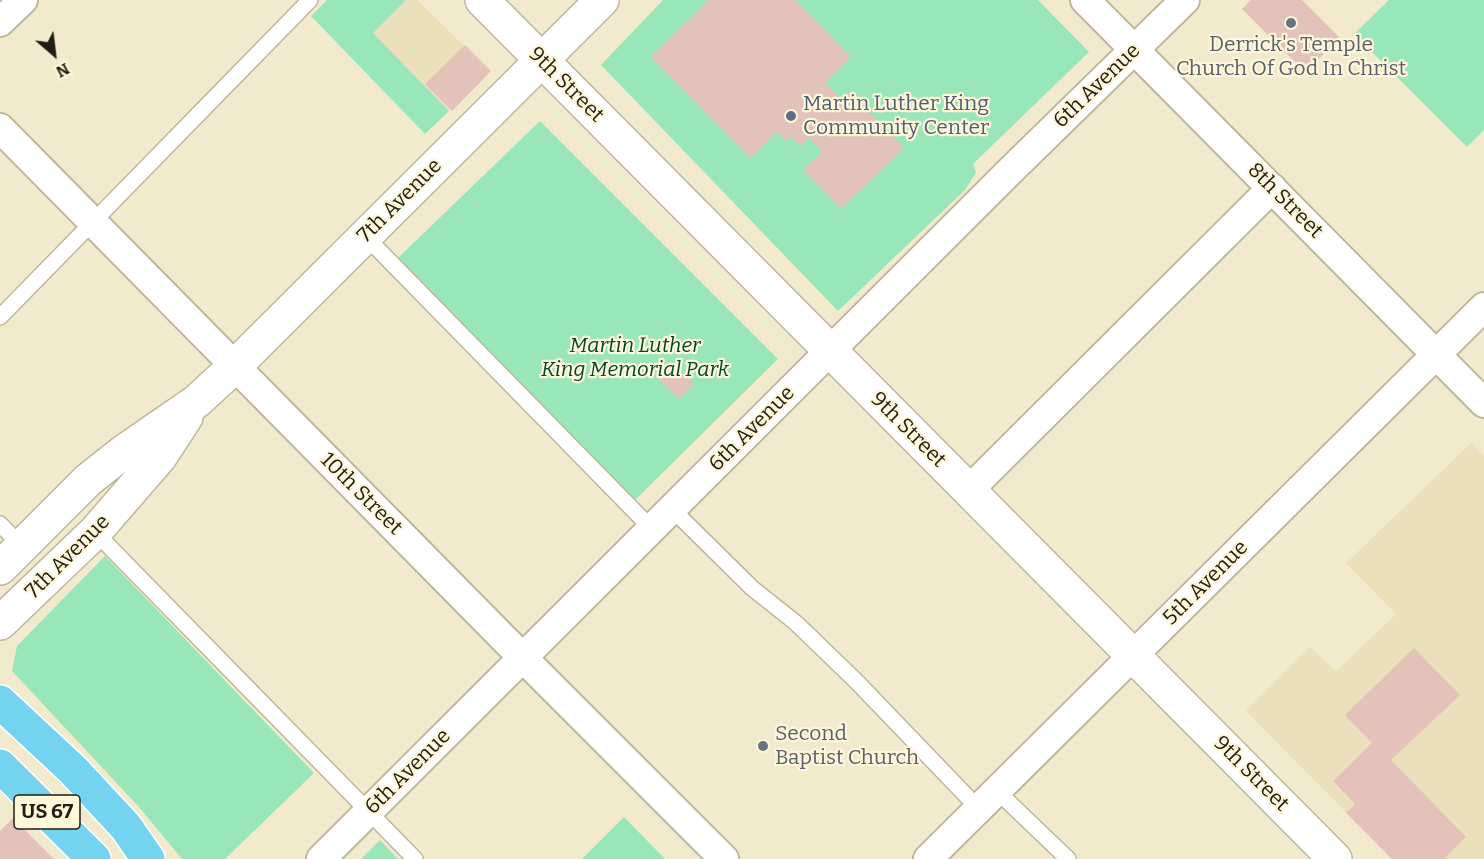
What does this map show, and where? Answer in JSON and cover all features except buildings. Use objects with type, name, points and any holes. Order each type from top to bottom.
[{"type":"main road","name":"US 67","points":[[0,702],[73,770],[126,826],[148,859]]},
{"type":"main road","name":"US 67","points":[[0,766],[94,859]]},
{"type":"street","points":[[0,22],[23,0]]},
{"type":"street","name":"9th Street","points":[[482,0],[1335,859]]},
{"type":"street","name":"7th Avenue","points":[[7,546],[126,450],[197,401],[235,366],[602,0]]},
{"type":"street","name":"8th Street","points":[[1085,0],[1484,404]]},
{"type":"street","name":"6th Avenue","points":[[321,859],[1185,0]]},
{"type":"street","name":"10th Street","points":[[0,128],[724,859]]},
{"type":"street","points":[[969,490],[1272,188]]},
{"type":"street","name":"5th Avenue","points":[[928,859],[1484,307]]},
{"type":"street","name":"7th Avenue","points":[[0,623],[95,532],[160,457],[197,401]]},
{"type":"lane","points":[[0,317],[310,0]]},
{"type":"lane","points":[[365,236],[652,529]]},
{"type":"lane","points":[[672,509],[752,588],[796,623],[857,682],[988,800],[1068,859]]},
{"type":"lane","points":[[95,532],[415,859]]},
{"type":"shaded area","points":[[406,0],[417,0],[490,71],[449,111],[372,33]]},
{"type":"shaded area","points":[[1471,443],[1484,456],[1484,859],[1392,859],[1246,711],[1310,647],[1336,671],[1396,614],[1346,563]]},
{"type":"green space","points":[[327,0],[406,0],[373,33],[449,111],[425,134],[311,16]]},
{"type":"green space","points":[[663,0],[1038,0],[1089,52],[973,164],[976,173],[965,190],[838,311],[601,65]]},
{"type":"green space","points":[[1389,0],[1484,0],[1484,130],[1467,147],[1354,34]]},
{"type":"green space","name":"Martin Luther King Memorial Park","points":[[540,121],[778,359],[635,500],[398,258]]},
{"type":"green space","points":[[105,556],[314,773],[225,859],[182,859],[139,807],[12,671],[17,646]]},
{"type":"green space","points":[[624,817],[665,859],[582,859]]},
{"type":"green space","points":[[380,840],[398,859],[361,859]]},
{"type":"place","name":"Derrick's Temple Church Of God In Christ","points":[[1291,23]]},
{"type":"place","name":"Martin Luther King Community Center","points":[[791,116]]},
{"type":"place","name":"Second Baptist Church","points":[[763,746]]}]
